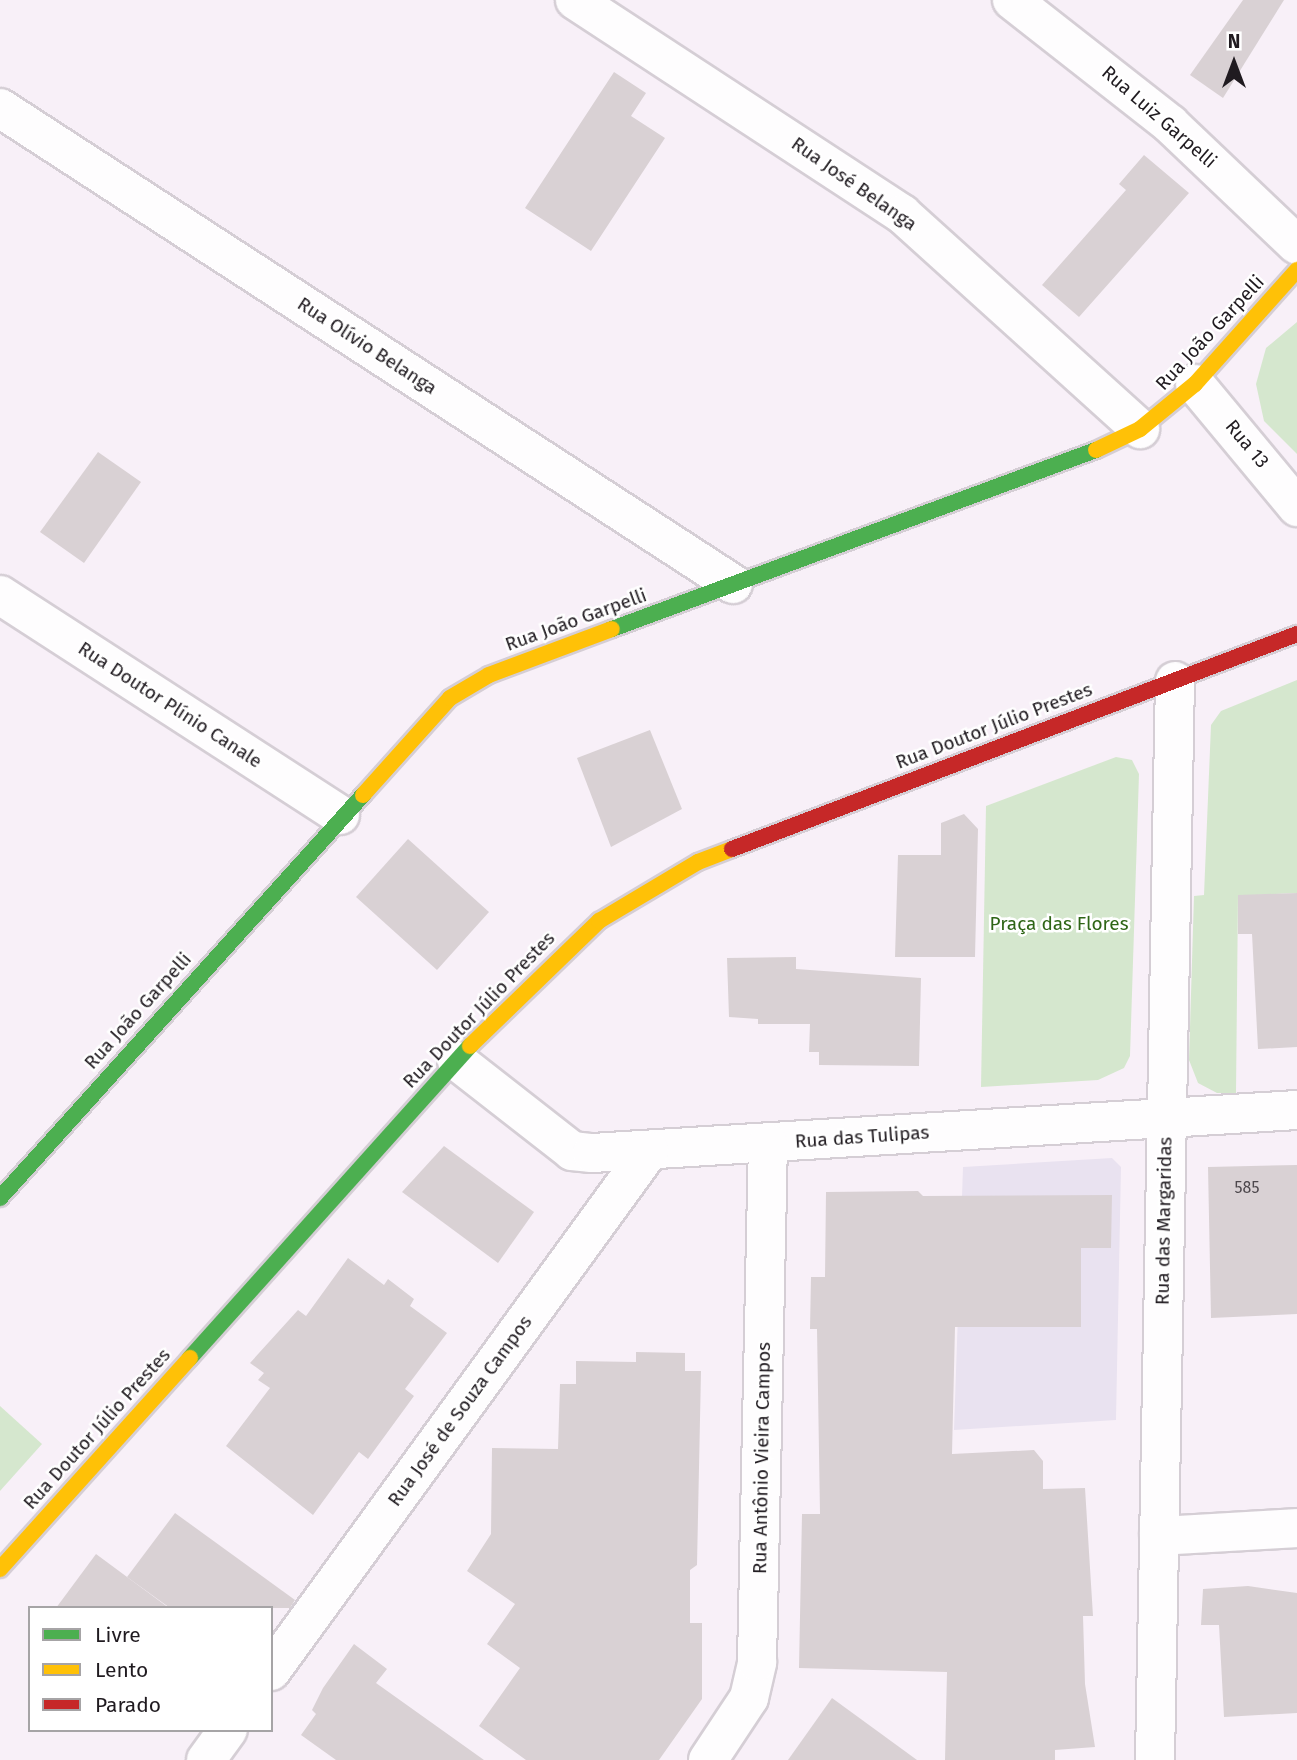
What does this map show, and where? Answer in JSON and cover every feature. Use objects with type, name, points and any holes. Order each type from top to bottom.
[{"type":"street","name":"Rua José Belanga","points":[[575,0],[902,214],[1140,429]]},
{"type":"street","name":"Rua Luiz Garpelli","points":[[1012,0],[1170,124],[1297,245]]},
{"type":"street","name":"Rua Olívio Belanga","points":[[0,108],[733,584]]},
{"type":"street","name":"Rua João Garpelli","points":[[0,1198],[417,729],[450,698],[489,674],[1090,453],[1140,429],[1195,384],[1297,270]]},
{"type":"street","name":"Rua 13","points":[[1195,384],[1297,507]]},
{"type":"street","name":"Rua Doutor Plínio Canale","points":[[0,595],[340,815]]},
{"type":"street","name":"Rua Doutor Júlio Prestes","points":[[0,1569],[457,1061],[558,954],[599,920],[698,862],[1297,634]]},
{"type":"street","name":"Rua das Margaridas","points":[[1155,1760],[1174,681]]},
{"type":"street","points":[[457,1061],[572,1151],[587,1167],[600,1219]]},
{"type":"street","name":"Rua das Tulipas","points":[[572,1151],[649,1151],[1297,1110]]},
{"type":"street","name":"Rua Antônio Vieira Campos","points":[[708,1760],[749,1699],[757,1662],[768,1143]]},
{"type":"street","name":"Rua José de Souza Campos","points":[[273,1668],[649,1151]]},
{"type":"street","points":[[1159,1536],[1297,1528]]},
{"type":"street","points":[[206,1760],[227,1732]]},
{"type":"shaded area","points":[[1112,1158],[1121,1167],[1116,1420],[954,1430],[963,1167]]},
{"type":"green space","points":[[1297,322],[1297,454],[1264,421],[1256,384],[1266,348]]},
{"type":"green space","points":[[1297,680],[1297,893],[1238,896],[1236,1093],[1217,1093],[1198,1083],[1189,1060],[1194,896],[1204,895],[1211,725],[1221,711]]},
{"type":"green space","name":"Praça das Flores","points":[[1116,757],[1132,760],[1139,774],[1130,1056],[1124,1068],[1098,1080],[981,1087],[986,806]]},
{"type":"green space","points":[[0,1406],[42,1444],[0,1491]]},
{"type":"building","points":[[1243,0],[1284,0],[1223,98],[1190,75]]},
{"type":"building","points":[[614,72],[646,93],[631,116],[665,138],[591,251],[525,208]]},
{"type":"building","points":[[1144,155],[1189,193],[1079,317],[1042,285],[1126,190],[1119,184]]},
{"type":"building","points":[[98,452],[141,482],[84,563],[40,532]]},
{"type":"building","points":[[650,730],[682,809],[611,847],[577,758]]},
{"type":"building","points":[[964,814],[978,829],[975,957],[895,957],[898,855],[941,855],[941,823]]},
{"type":"building","points":[[408,839],[489,912],[437,970],[356,897]]},
{"type":"building","points":[[1297,893],[1297,1047],[1258,1049],[1252,934],[1238,934],[1238,895]]},
{"type":"building","points":[[796,957],[796,969],[921,978],[919,1066],[819,1065],[819,1052],[809,1052],[810,1024],[758,1024],[758,1019],[729,1017],[727,958]]},
{"type":"building","points":[[444,1146],[534,1212],[498,1263],[402,1192]]},
{"type":"building","points":[[1297,1165],[1297,1314],[1211,1318],[1208,1167]]},
{"type":"building","points":[[918,1191],[923,1196],[1112,1195],[1111,1248],[1081,1248],[1081,1327],[955,1327],[952,1454],[1034,1450],[1043,1461],[1043,1489],[1085,1488],[1093,1616],[1083,1616],[1085,1684],[1095,1747],[1055,1750],[1055,1760],[945,1760],[947,1672],[799,1668],[802,1514],[820,1514],[817,1329],[810,1329],[811,1277],[825,1277],[826,1192]]},
{"type":"building","points":[[348,1258],[384,1285],[388,1279],[414,1299],[410,1306],[447,1333],[405,1389],[414,1396],[368,1459],[359,1452],[313,1515],[226,1446],[270,1388],[258,1380],[264,1373],[250,1363],[298,1310],[306,1316]]},
{"type":"building","points":[[636,1352],[685,1353],[685,1371],[701,1371],[697,1565],[690,1570],[690,1623],[702,1623],[702,1699],[659,1760],[526,1760],[479,1726],[520,1668],[487,1644],[515,1604],[467,1571],[491,1534],[492,1448],[558,1449],[560,1384],[576,1384],[576,1361],[636,1362]]},
{"type":"building","points":[[175,1513],[295,1600],[290,1608],[167,1606],[127,1577]]},
{"type":"building","points":[[96,1554],[166,1606],[57,1606]]},
{"type":"building","points":[[1248,1586],[1297,1593],[1297,1713],[1224,1717],[1219,1625],[1201,1625],[1203,1589]]},
{"type":"building","points":[[354,1644],[387,1669],[376,1683],[484,1760],[336,1760],[301,1735],[316,1714],[312,1710],[323,1688]]},
{"type":"building","points":[[832,1698],[917,1760],[788,1760]]},
{"type":"traffic: fast","points":[[612,629],[1096,450]]},
{"type":"traffic: fast","points":[[0,1198],[363,795]]},
{"type":"traffic: fast","points":[[190,1358],[470,1046]]},
{"type":"traffic: slow","points":[[1096,450],[1140,429],[1195,384],[1297,270]]},
{"type":"traffic: slow","points":[[363,795],[450,698],[489,675],[612,629]]},
{"type":"traffic: slow","points":[[470,1046],[599,921],[698,862],[732,849]]},
{"type":"traffic: slow","points":[[0,1569],[190,1358]]},
{"type":"traffic: jam","points":[[732,849],[1297,634]]}]
